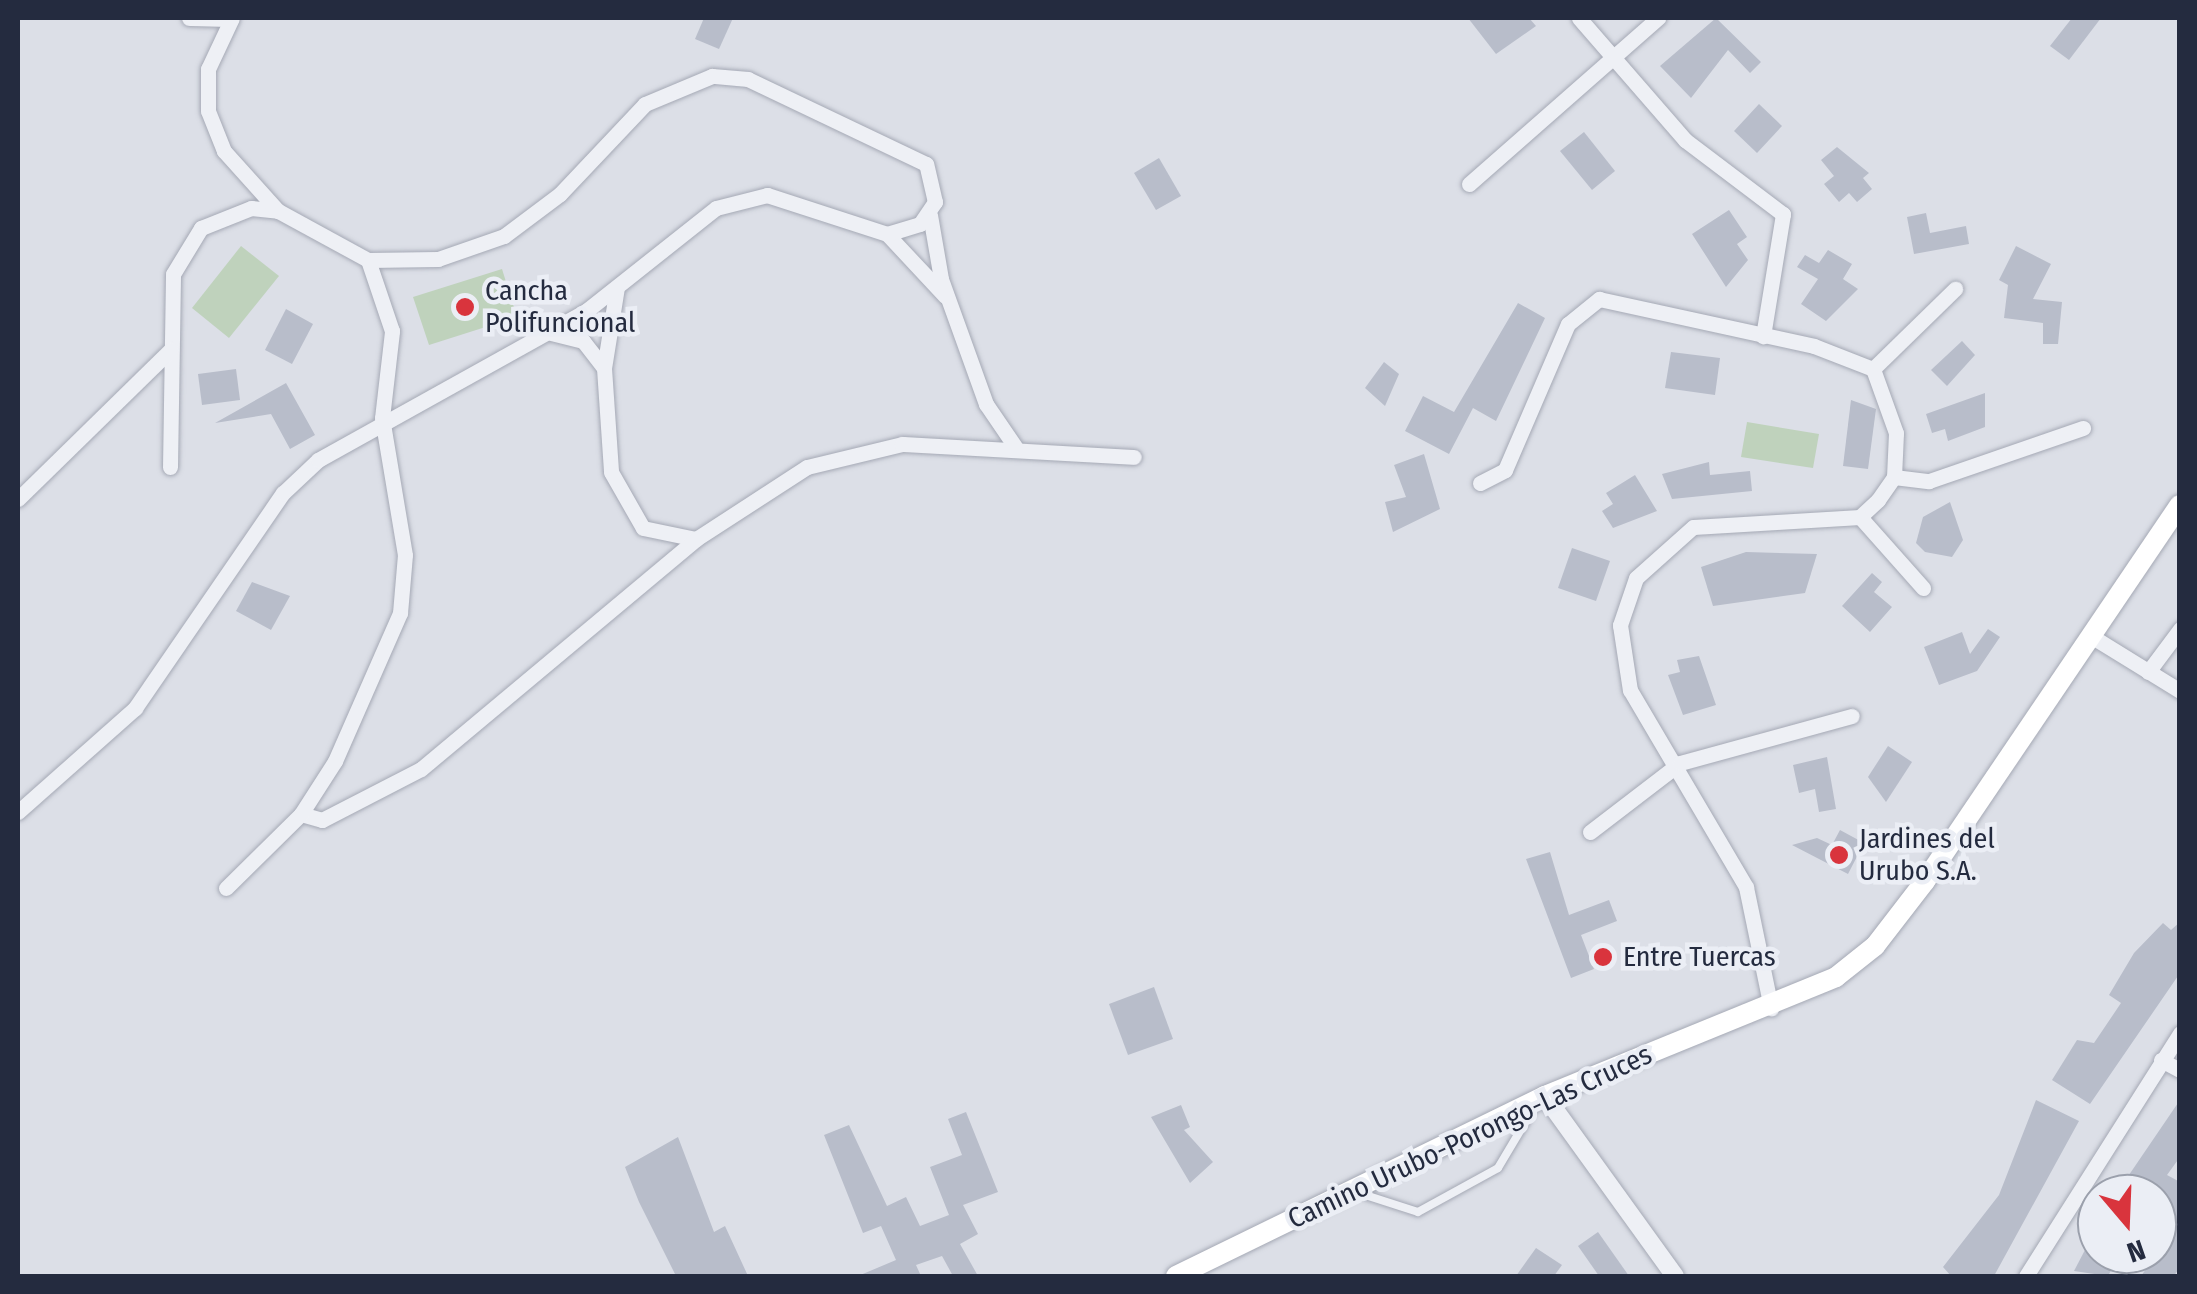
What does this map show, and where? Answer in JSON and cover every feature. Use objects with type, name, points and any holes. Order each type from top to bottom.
[{"type":"main road","name":"Camino Urubo-Porongo-Las Cruces","points":[[1176,1276],[1542,1099],[1770,1008],[1875,946],[2180,506]]},
{"type":"street","points":[[189,18],[231,18],[208,69],[208,111],[224,150],[278,211],[368,260],[438,259],[504,236],[560,194],[645,104],[712,76],[748,79],[926,164],[937,189],[930,215],[948,299],[986,404],[1016,448]]},
{"type":"street","points":[[1579,18],[1685,140],[1783,214],[1764,336]]},
{"type":"street","points":[[1469,184],[1658,18]]},
{"type":"street","points":[[18,812],[135,708],[282,493],[382,418],[551,332],[617,287],[670,235],[716,208],[767,195],[886,234],[948,299]]},
{"type":"street","points":[[170,467],[173,274],[184,249],[225,214],[278,211]]},
{"type":"street","points":[[886,234],[930,215]]},
{"type":"street","points":[[226,888],[301,814],[380,674],[400,613],[405,555],[382,418],[392,331],[368,260]]},
{"type":"street","points":[[617,287],[604,368],[610,472],[631,514],[660,538],[696,539]]},
{"type":"street","points":[[1873,368],[1954,289]]},
{"type":"street","points":[[1480,484],[1506,470],[1528,432],[1580,306],[1599,299],[1764,336],[1873,368]]},
{"type":"street","points":[[551,332],[584,341],[604,368]]},
{"type":"street","points":[[18,499],[171,349]]},
{"type":"street","points":[[1770,1008],[1746,887],[1620,658],[1636,578],[1693,528],[1860,517],[1894,477],[1896,433],[1873,368]]},
{"type":"street","points":[[1894,477],[1929,481],[2083,428]]},
{"type":"street","points":[[301,814],[322,820],[421,769],[762,488],[852,453],[902,444],[1134,457]]},
{"type":"street","points":[[1860,517],[1923,588]]},
{"type":"street","points":[[2148,672],[2180,629]]},
{"type":"street","points":[[2091,636],[2180,691]]},
{"type":"street","points":[[1590,832],[1680,763],[1852,716]]},
{"type":"street","points":[[2026,1276],[2178,1036]]},
{"type":"street","points":[[2161,1060],[2180,1070]]},
{"type":"street","points":[[1542,1099],[1675,1276]]},
{"type":"lane","points":[[1354,1192],[1418,1212],[1498,1168],[1542,1099]]},
{"type":"green space","points":[[241,246],[279,276],[229,338],[192,308]]},
{"type":"green space","name":"Cancha Polifuncional","points":[[502,269],[517,317],[429,345],[413,297]]},
{"type":"green space","points":[[1747,422],[1819,434],[1813,468],[1741,457]]},
{"type":"building","points":[[704,18],[733,18],[719,49],[695,39]]},
{"type":"building","points":[[1468,18],[1529,18],[1536,26],[1496,54]]},
{"type":"building","points":[[1716,18],[1761,62],[1750,73],[1728,50],[1691,98],[1660,66]]},
{"type":"building","points":[[2072,18],[2101,18],[2069,60],[2050,46]]},
{"type":"building","points":[[1759,104],[1782,126],[1757,153],[1734,131]]},
{"type":"building","points":[[1584,132],[1615,171],[1592,190],[1560,151]]},
{"type":"building","points":[[1837,147],[1869,173],[1863,178],[1872,189],[1857,202],[1849,193],[1839,202],[1824,184],[1834,176],[1821,160]]},
{"type":"building","points":[[1159,158],[1181,196],[1156,210],[1134,173]]},
{"type":"building","points":[[1729,210],[1747,237],[1737,244],[1748,260],[1726,287],[1692,234]]},
{"type":"building","points":[[1926,213],[1930,233],[1966,226],[1969,244],[1914,254],[1907,217]]},
{"type":"building","points":[[2016,246],[2051,264],[2033,299],[2062,302],[2058,344],[2043,344],[2043,323],[2004,318],[2008,285],[1999,280]]},
{"type":"building","points":[[1828,250],[1852,264],[1843,279],[1858,289],[1826,321],[1801,304],[1818,279],[1797,267],[1805,255],[1819,263]]},
{"type":"building","points":[[1518,303],[1545,318],[1496,421],[1473,408],[1449,454],[1405,431],[1423,396],[1454,412]]},
{"type":"building","points":[[286,309],[313,324],[292,364],[265,350]]},
{"type":"building","points":[[1962,341],[1975,355],[1947,386],[1931,370]]},
{"type":"building","points":[[1671,352],[1720,358],[1715,395],[1665,388]]},
{"type":"building","points":[[1384,362],[1399,374],[1385,406],[1365,388]]},
{"type":"building","points":[[236,369],[240,400],[202,405],[198,374]]},
{"type":"building","points":[[286,383],[315,435],[290,449],[271,414],[215,423]]},
{"type":"building","points":[[1985,393],[1985,427],[1948,441],[1945,429],[1932,433],[1926,414]]},
{"type":"building","points":[[1851,400],[1876,409],[1868,469],[1843,466]]},
{"type":"building","points":[[1424,454],[1440,509],[1393,532],[1385,502],[1406,497],[1394,465]]},
{"type":"building","points":[[1709,462],[1710,475],[1750,471],[1752,491],[1672,499],[1662,474]]},
{"type":"building","points":[[1635,475],[1657,511],[1613,528],[1602,511],[1613,504],[1606,493]]},
{"type":"building","points":[[1950,502],[1963,540],[1952,557],[1925,552],[1916,543],[1923,517]]},
{"type":"building","points":[[1572,548],[1610,561],[1596,601],[1558,588]]},
{"type":"building","points":[[1746,552],[1817,554],[1805,593],[1713,606],[1701,567]]},
{"type":"building","points":[[1872,573],[1882,582],[1874,592],[1892,607],[1870,632],[1842,606]]},
{"type":"building","points":[[252,582],[290,596],[271,630],[236,611]]},
{"type":"building","points":[[1988,629],[2000,637],[1977,671],[1939,685],[1924,647],[1962,632],[1970,654]]},
{"type":"building","points":[[1699,656],[1716,705],[1683,715],[1668,675],[1680,672],[1677,660]]},
{"type":"building","points":[[1888,746],[1912,762],[1886,802],[1868,777]]},
{"type":"building","points":[[1827,757],[1836,809],[1819,812],[1815,789],[1799,793],[1793,765]]},
{"type":"building","points":[[1840,830],[1864,843],[1848,874],[1792,845],[1817,838],[1832,845]]},
{"type":"building","points":[[1550,852],[1569,915],[1609,900],[1617,921],[1581,935],[1594,969],[1571,978],[1526,859]]},
{"type":"building","points":[[2180,922],[2180,973],[2090,1104],[2052,1080],[2077,1040],[2094,1043],[2121,1003],[2109,995],[2134,953],[2163,923],[2171,930]]},
{"type":"building","points":[[1154,987],[1173,1039],[1128,1055],[1109,1004]]},
{"type":"building","points":[[2036,1100],[2079,1121],[1994,1276],[1951,1276],[1943,1267],[1999,1195]]},
{"type":"building","points":[[2180,1100],[2180,1157],[2168,1174],[2130,1174]]},
{"type":"building","points":[[1181,1105],[1190,1127],[1184,1130],[1213,1162],[1190,1183],[1151,1117]]},
{"type":"building","points":[[966,1112],[998,1192],[963,1205],[978,1234],[960,1244],[978,1276],[953,1276],[942,1256],[916,1265],[921,1276],[858,1276],[896,1260],[881,1226],[863,1233],[824,1135],[849,1125],[887,1206],[906,1197],[920,1226],[949,1215],[930,1167],[962,1155],[948,1119]]},
{"type":"building","points":[[678,1137],[714,1232],[725,1226],[748,1276],[676,1276],[625,1167]]},
{"type":"building","points":[[2177,1180],[2180,1182],[2177,1272]]},
{"type":"building","points":[[1598,1232],[1629,1276],[1599,1276],[1578,1246]]},
{"type":"building","points":[[1536,1248],[1562,1265],[1554,1276],[1516,1276]]},
{"type":"building","points":[[2142,1274],[2175,1274],[2174,1276]]},
{"type":"place","name":"Cancha Polifuncional","points":[[465,307]]},
{"type":"place","name":"Jardines del Urubo S.A.","points":[[1839,855]]},
{"type":"place","name":"Entre Tuercas","points":[[1603,957]]}]
